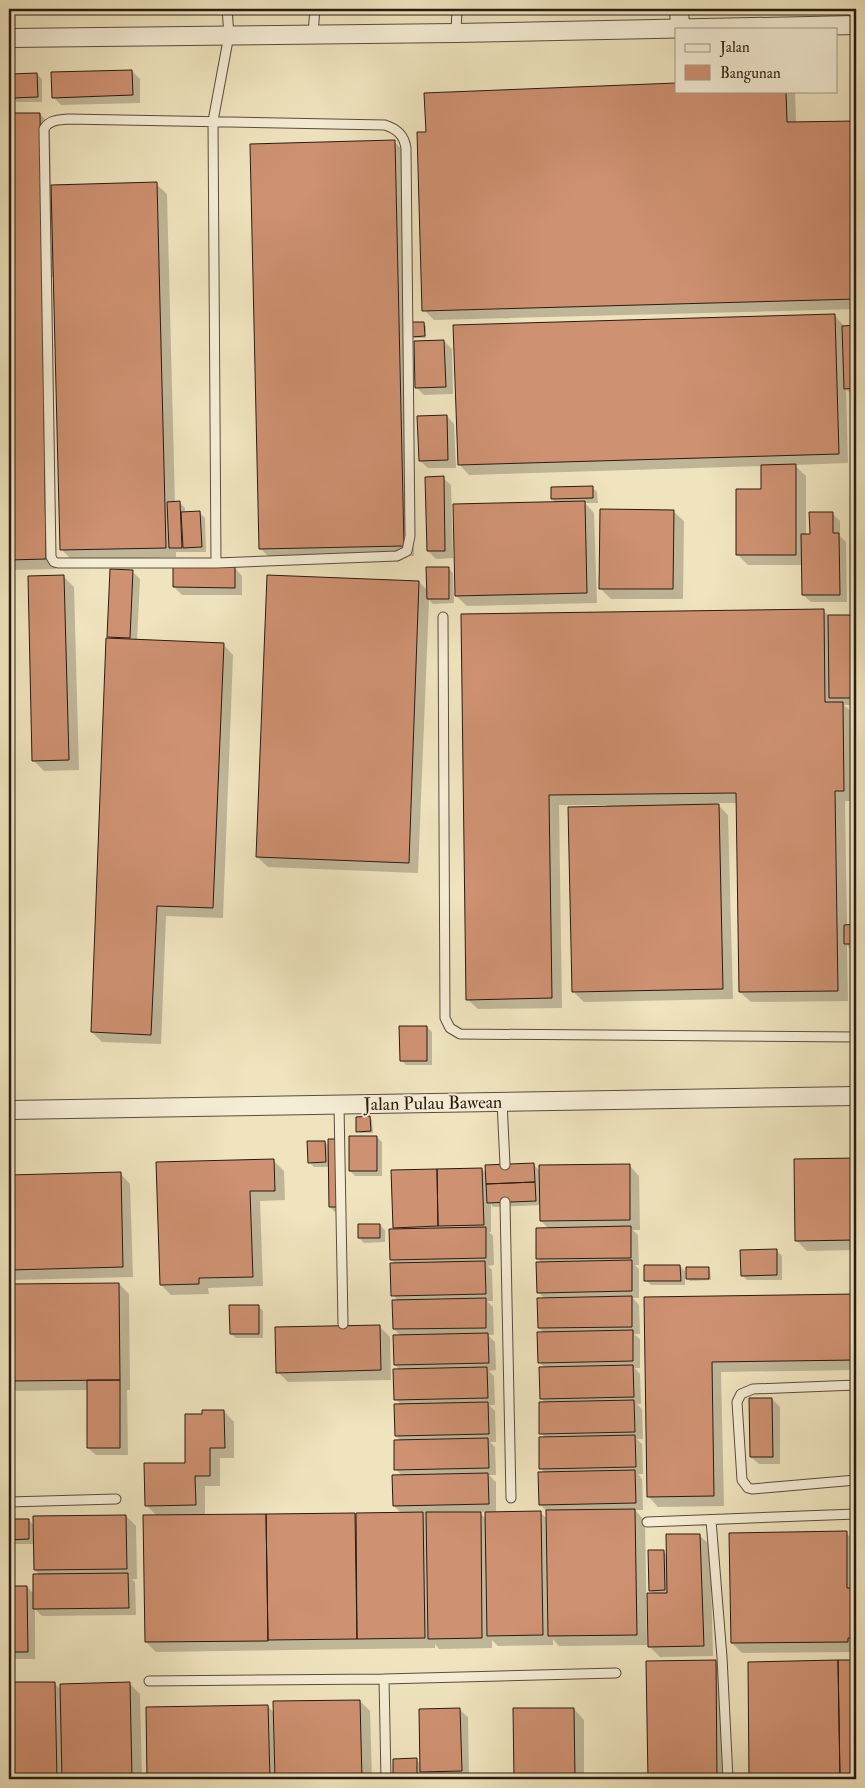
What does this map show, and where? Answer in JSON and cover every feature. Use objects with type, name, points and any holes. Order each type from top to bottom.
[{"type":"street","points":[[679,9],[680,28],[856,25]]},
{"type":"street","points":[[9,38],[313,33],[456,33],[675,28]]},
{"type":"street","name":"Jalan Pulau Bawean","points":[[9,1110],[502,1101],[630,1102],[856,1096]]},
{"type":"lane","points":[[216,563],[213,121],[229,35],[227,9]]},
{"type":"lane","points":[[313,33],[315,9]]},
{"type":"lane","points":[[456,33],[457,9]]},
{"type":"lane","points":[[68,119],[385,125],[394,128],[404,140],[410,536],[407,551],[397,556],[216,563],[58,563],[54,562],[51,557],[44,129],[47,124],[68,119]]},
{"type":"lane","points":[[443,617],[445,1018],[450,1028],[460,1034],[856,1037]]},
{"type":"lane","points":[[502,1101],[505,1165]]},
{"type":"lane","points":[[339,1105],[343,1324]]},
{"type":"lane","points":[[505,1202],[510,1498]]},
{"type":"lane","points":[[856,1385],[753,1389],[741,1394],[737,1402],[742,1480],[748,1488],[856,1480]]},
{"type":"lane","points":[[9,1502],[116,1499]]},
{"type":"lane","points":[[647,1522],[856,1514]]},
{"type":"lane","points":[[711,1520],[722,1657],[728,1779]]},
{"type":"lane","points":[[149,1681],[384,1679],[616,1673]]},
{"type":"lane","points":[[384,1679],[386,1779]]},
{"type":"building","points":[[132,70],[133,95],[52,98],[51,72]]},
{"type":"building","points":[[37,73],[38,97],[11,98],[10,74]]},
{"type":"building","points":[[675,83],[675,92],[786,92],[787,122],[856,121],[856,299],[422,311],[417,132],[426,132],[424,93]]},
{"type":"building","points":[[9,113],[40,113],[46,559],[9,560]]},
{"type":"building","points":[[395,140],[404,546],[259,549],[250,144]]},
{"type":"building","points":[[157,182],[166,548],[60,550],[51,185]]},
{"type":"building","points":[[835,314],[839,454],[458,465],[453,325]]},
{"type":"building","points":[[411,322],[424,322],[425,336],[411,337]]},
{"type":"building","points":[[856,325],[856,388],[844,389],[842,326]]},
{"type":"building","points":[[444,340],[446,387],[415,388],[414,341]]},
{"type":"building","points":[[447,415],[448,460],[419,461],[417,416]]},
{"type":"building","points":[[796,464],[796,555],[736,555],[736,489],[761,489],[761,465]]},
{"type":"building","points":[[853,466],[856,466],[856,495],[854,495]]},
{"type":"building","points":[[444,476],[445,551],[427,551],[425,477]]},
{"type":"building","points":[[593,486],[593,498],[551,499],[551,487]]},
{"type":"building","points":[[180,501],[182,548],[169,548],[167,502]]},
{"type":"building","points":[[585,501],[587,593],[455,596],[453,504]]},
{"type":"building","points":[[856,501],[856,542],[854,542],[852,502]]},
{"type":"building","points":[[600,509],[674,510],[673,589],[599,589]]},
{"type":"building","points":[[200,511],[202,547],[183,548],[181,512]]},
{"type":"building","points":[[809,512],[833,512],[833,533],[839,533],[840,595],[802,595],[801,534],[810,534]]},
{"type":"building","points":[[854,547],[856,547],[856,586],[854,586]]},
{"type":"building","points":[[173,566],[235,567],[235,588],[173,587]]},
{"type":"building","points":[[426,567],[449,567],[449,599],[427,599]]},
{"type":"building","points":[[110,569],[133,570],[130,638],[107,637]]},
{"type":"building","points":[[64,575],[69,760],[32,761],[28,576]]},
{"type":"building","points":[[267,575],[419,581],[409,863],[256,857]]},
{"type":"building","points":[[824,609],[825,702],[843,702],[844,791],[835,791],[838,991],[739,992],[736,793],[549,795],[552,998],[466,1000],[461,614]]},
{"type":"building","points":[[828,615],[856,615],[856,698],[829,698]]},
{"type":"building","points":[[106,638],[224,643],[213,908],[157,906],[151,1035],[91,1032]]},
{"type":"building","points":[[719,804],[723,989],[572,992],[568,807]]},
{"type":"building","points":[[856,924],[856,944],[844,944],[844,925]]},
{"type":"building","points":[[399,1026],[427,1026],[427,1061],[400,1061]]},
{"type":"building","points":[[370,1116],[371,1131],[356,1132],[356,1117]]},
{"type":"building","points":[[349,1136],[377,1136],[377,1171],[349,1171]]},
{"type":"building","points":[[328,1139],[337,1139],[337,1207],[329,1207]]},
{"type":"building","points":[[307,1141],[325,1141],[326,1162],[308,1163]]},
{"type":"building","points":[[856,1158],[856,1240],[795,1241],[794,1159]]},
{"type":"building","points":[[274,1159],[275,1191],[250,1191],[253,1277],[199,1278],[199,1284],[160,1285],[156,1162]]},
{"type":"building","points":[[534,1163],[535,1182],[486,1184],[485,1165]]},
{"type":"building","points":[[630,1164],[630,1220],[540,1221],[539,1165]]},
{"type":"building","points":[[482,1168],[484,1225],[438,1226],[437,1169]]},
{"type":"building","points":[[437,1169],[438,1226],[393,1228],[391,1170]]},
{"type":"building","points":[[121,1172],[123,1267],[9,1270],[9,1175]]},
{"type":"building","points":[[535,1182],[536,1201],[487,1203],[486,1184]]},
{"type":"building","points":[[358,1224],[380,1224],[380,1238],[358,1238]]},
{"type":"building","points":[[631,1226],[631,1258],[536,1259],[536,1228]]},
{"type":"building","points":[[486,1227],[486,1258],[390,1260],[389,1229]]},
{"type":"building","points":[[777,1249],[777,1275],[741,1276],[740,1250]]},
{"type":"building","points":[[632,1260],[632,1291],[537,1293],[536,1262]]},
{"type":"building","points":[[485,1261],[486,1294],[391,1296],[390,1263]]},
{"type":"building","points":[[644,1265],[680,1265],[681,1281],[644,1281]]},
{"type":"building","points":[[686,1267],[709,1267],[709,1279],[686,1279]]},
{"type":"building","points":[[119,1283],[120,1380],[9,1381],[9,1284]]},
{"type":"building","points":[[856,1294],[856,1360],[712,1362],[714,1496],[647,1497],[644,1297]]},
{"type":"building","points":[[632,1296],[632,1327],[538,1328],[537,1298]]},
{"type":"building","points":[[486,1298],[486,1328],[393,1329],[392,1300]]},
{"type":"building","points":[[229,1305],[259,1305],[259,1334],[230,1334]]},
{"type":"building","points":[[380,1325],[381,1370],[276,1373],[275,1327]]},
{"type":"building","points":[[633,1330],[633,1361],[538,1363],[537,1332]]},
{"type":"building","points":[[488,1333],[489,1363],[394,1365],[393,1335]]},
{"type":"building","points":[[633,1365],[634,1397],[540,1399],[539,1367]]},
{"type":"building","points":[[487,1367],[488,1398],[394,1400],[393,1369]]},
{"type":"building","points":[[87,1380],[120,1380],[120,1448],[87,1448]]},
{"type":"building","points":[[749,1398],[772,1398],[773,1457],[750,1457]]},
{"type":"building","points":[[634,1400],[635,1432],[539,1434],[539,1402]]},
{"type":"building","points":[[10,1401],[11,1438],[9,1438]]},
{"type":"building","points":[[488,1402],[489,1434],[395,1436],[394,1404]]},
{"type":"building","points":[[202,1410],[224,1410],[225,1448],[210,1448],[210,1476],[195,1476],[196,1505],[145,1506],[144,1463],[185,1463],[185,1414],[202,1414]]},
{"type":"building","points":[[635,1435],[636,1467],[539,1469],[539,1437]]},
{"type":"building","points":[[488,1438],[489,1468],[394,1470],[394,1440]]},
{"type":"building","points":[[635,1470],[636,1503],[539,1505],[538,1472]]},
{"type":"building","points":[[488,1473],[489,1504],[393,1506],[392,1475]]},
{"type":"building","points":[[635,1509],[637,1635],[548,1636],[546,1510]]},
{"type":"building","points":[[541,1511],[543,1635],[487,1636],[485,1512]]},
{"type":"building","points":[[423,1512],[425,1638],[357,1639],[356,1513]]},
{"type":"building","points":[[426,1512],[481,1512],[482,1638],[428,1639]]},
{"type":"building","points":[[355,1513],[357,1639],[268,1640],[266,1514]]},
{"type":"building","points":[[266,1514],[268,1641],[145,1642],[143,1515]]},
{"type":"building","points":[[126,1515],[127,1569],[34,1570],[33,1516]]},
{"type":"building","points":[[9,1519],[29,1519],[29,1539],[9,1540]]},
{"type":"building","points":[[847,1531],[847,1588],[856,1588],[856,1638],[848,1638],[848,1642],[731,1643],[729,1533]]},
{"type":"building","points":[[666,1534],[700,1534],[704,1646],[648,1647],[647,1593],[667,1593]]},
{"type":"building","points":[[648,1550],[664,1550],[665,1590],[649,1591]]},
{"type":"building","points":[[128,1573],[129,1608],[33,1609],[33,1574]]},
{"type":"building","points":[[9,1586],[27,1586],[28,1652],[9,1652]]},
{"type":"building","points":[[716,1660],[717,1779],[648,1779],[646,1661]]},
{"type":"building","points":[[838,1660],[840,1779],[749,1779],[748,1662]]},
{"type":"building","points":[[838,1660],[856,1660],[856,1779],[840,1779]]},
{"type":"building","points":[[9,1682],[55,1682],[57,1779],[9,1779]]},
{"type":"building","points":[[130,1682],[132,1779],[62,1779],[60,1684]]},
{"type":"building","points":[[360,1700],[362,1779],[275,1779],[273,1701]]},
{"type":"building","points":[[268,1705],[270,1779],[147,1779],[146,1707]]},
{"type":"building","points":[[460,1708],[462,1771],[420,1772],[419,1709]]},
{"type":"building","points":[[513,1708],[574,1708],[575,1779],[514,1779]]},
{"type":"building","points":[[417,1758],[417,1779],[393,1779],[393,1759]]},
{"type":"building","points":[[441,1775],[462,1775],[463,1779],[424,1779],[441,1778]]}]
